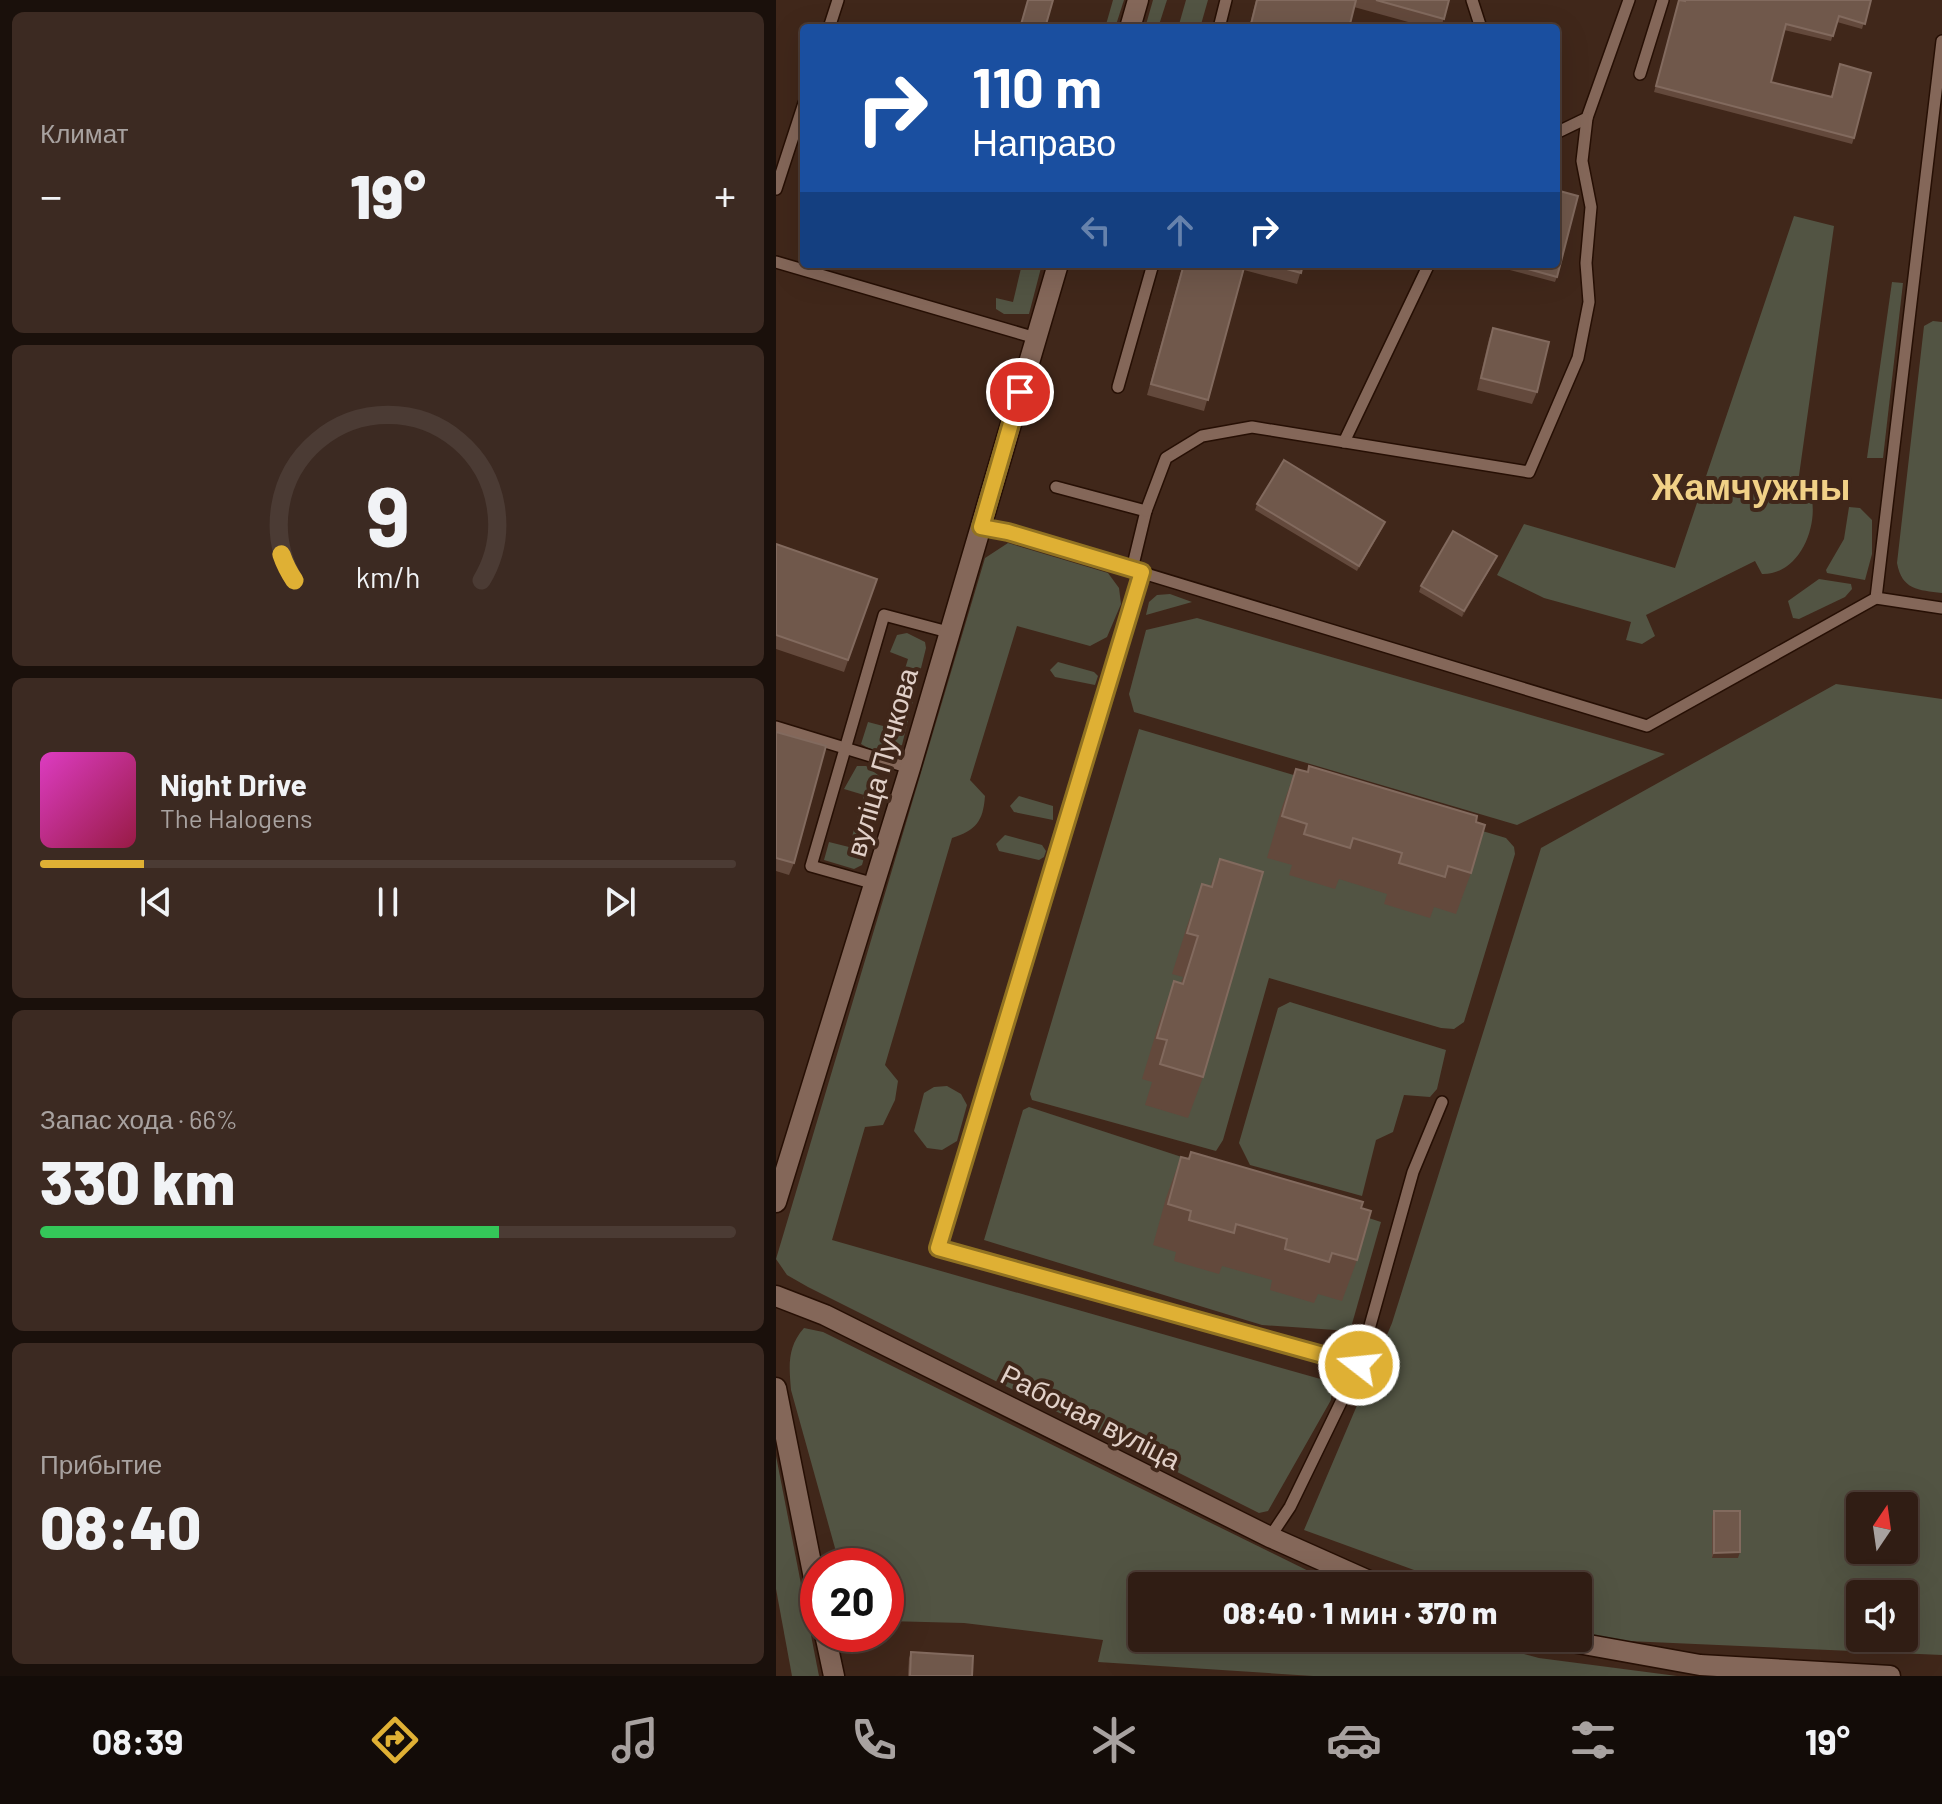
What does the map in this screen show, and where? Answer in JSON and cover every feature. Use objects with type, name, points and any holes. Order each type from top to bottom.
[{"type":"street","points":[[1131,24],[1138,0]]},
{"type":"street","name":"вуліца Пучкова","points":[[776,1202],[910,768],[1057,268]]},
{"type":"street","name":"Рабочая вуліца","points":[[776,1296],[825,1315],[1270,1537],[1349,1572]]},
{"type":"street","points":[[776,1388],[808,1548]]},
{"type":"street","points":[[1592,1647],[1700,1670],[1890,1676]]},
{"type":"street","points":[[829,1652],[834,1676]]},
{"type":"lane","points":[[830,24],[838,0]]},
{"type":"lane","points":[[1220,24],[1226,0]]},
{"type":"lane","points":[[1472,0],[1480,24]]},
{"type":"lane","points":[[1359,1365],[938,1248],[1137,571],[1146,511],[1166,458],[1202,436],[1252,427],[1529,472],[1578,358],[1589,302],[1586,263],[1591,207],[1582,161],[1587,118],[1629,0]]},
{"type":"lane","points":[[1640,74],[1663,0]]},
{"type":"lane","points":[[1876,598],[1942,41]]},
{"type":"lane","points":[[776,189],[800,115]]},
{"type":"lane","points":[[1560,131],[1587,118]]},
{"type":"lane","points":[[776,262],[1036,338]]},
{"type":"lane","points":[[1118,387],[1152,268]]},
{"type":"lane","points":[[1344,442],[1427,268]]},
{"type":"lane","points":[[1056,487],[1146,511]]},
{"type":"lane","points":[[981,527],[1008,532],[1647,726],[1876,598],[1942,608]]},
{"type":"lane","points":[[875,884],[811,866],[884,615],[948,632]]},
{"type":"lane","points":[[776,727],[910,768]]},
{"type":"lane","points":[[1270,1537],[1290,1507],[1359,1365],[1413,1172],[1442,1102]]},
{"type":"green space","points":[[1113,0],[1124,0],[1116,24],[1106,24]]},
{"type":"green space","points":[[1153,0],[1167,0],[1159,24],[1146,24]]},
{"type":"green space","points":[[1186,0],[1208,0],[1201,24],[1179,24]]},
{"type":"green space","points":[[1794,216],[1834,226],[1796,497],[1812,500],[1813,512],[1808,537],[1795,559],[1775,572],[1762,574],[1755,561],[1646,615],[1655,636],[1642,644],[1626,640],[1631,622],[1544,598],[1497,575],[1524,524],[1675,568]]},
{"type":"green space","points":[[1021,268],[1041,268],[1029,314],[1004,314],[996,309],[996,298],[1013,302]]},
{"type":"green space","points":[[1892,282],[1903,283],[1883,458],[1867,458]]},
{"type":"green space","points":[[1933,321],[1942,322],[1942,593],[1907,584],[1897,563],[1924,326]]},
{"type":"green space","points":[[1849,507],[1860,508],[1872,520],[1872,554],[1865,580],[1827,573],[1826,570],[1844,539]]},
{"type":"green space","points":[[1008,543],[1108,573],[1119,588],[1121,604],[1107,637],[1090,646],[1017,626],[970,780],[985,796],[980,819],[967,832],[952,838],[885,1065],[898,1081],[895,1100],[883,1125],[865,1127],[832,1240],[1324,1380],[1332,1386],[1331,1400],[1268,1511],[1259,1513],[808,1287],[787,1275],[776,1259],[985,558]]},
{"type":"green space","points":[[1819,579],[1851,584],[1852,589],[1845,597],[1799,619],[1793,618],[1788,601]]},
{"type":"green space","points":[[1170,594],[1192,602],[1146,615],[1149,602],[1157,595]]},
{"type":"green space","points":[[1197,618],[1665,754],[1517,825],[1134,712],[1129,694],[1146,630]]},
{"type":"green space","points":[[907,633],[925,642],[926,648],[902,745],[887,751],[871,749],[861,744],[868,722],[887,727],[908,659],[890,652],[897,635]]},
{"type":"green space","points":[[1058,662],[1094,672],[1098,676],[1095,685],[1055,677],[1050,670]]},
{"type":"green space","points":[[1836,684],[1942,699],[1942,1655],[1875,1652],[1918,1652],[1918,1580],[1846,1580],[1846,1651],[1605,1640],[1592,1635],[1592,1572],[1420,1572],[1304,1530],[1392,1323],[1541,848]]},
{"type":"green space","points":[[1139,729],[1506,838],[1514,847],[1515,854],[1464,1022],[1454,1029],[1441,1028],[1269,978],[1223,1140],[1216,1151],[1032,1100],[1030,1094]]},
{"type":"green space","points":[[857,766],[866,766],[882,778],[885,786],[862,865],[854,869],[824,860],[829,842],[849,847],[864,795],[844,789]]},
{"type":"green space","points":[[1019,796],[1053,806],[1053,820],[1014,812],[1010,806]]},
{"type":"green space","points":[[1005,835],[1042,845],[1046,851],[1044,857],[1039,860],[999,851],[996,844]]},
{"type":"green space","points":[[1290,1002],[1446,1050],[1437,1089],[1430,1097],[1404,1095],[1393,1132],[1376,1140],[1362,1196],[1250,1165],[1239,1143],[1278,1008]]},
{"type":"green space","points":[[947,1086],[961,1094],[967,1105],[957,1141],[942,1150],[927,1148],[914,1131],[924,1093],[934,1087]]},
{"type":"green space","points":[[1029,1107],[1381,1222],[1350,1331],[1262,1325],[984,1240],[1023,1110]]},
{"type":"green space","points":[[804,1328],[823,1332],[1311,1572],[1128,1572],[1128,1652],[1516,1652],[1539,1658],[1677,1676],[1313,1676],[1098,1662],[1103,1640],[964,1623],[904,1621],[904,1548],[835,1548],[791,1390],[790,1365],[798,1335]]},
{"type":"green space","points":[[776,1456],[800,1579],[800,1652],[814,1652],[819,1676],[792,1676],[776,1589]]},
{"type":"building","points":[[1028,0],[1053,0],[1046,24],[1021,24]]},
{"type":"building","points":[[1257,0],[1356,0],[1350,24],[1251,24]]},
{"type":"building","points":[[1376,0],[1449,0],[1444,19]]},
{"type":"building","points":[[1679,0],[1871,0],[1865,24],[1839,16],[1833,36],[1786,24],[1771,82],[1832,97],[1840,64],[1871,73],[1854,138],[1656,86]]},
{"type":"building","points":[[1560,191],[1578,196],[1560,265]]},
{"type":"building","points":[[1183,268],[1244,268],[1208,400],[1151,384]]},
{"type":"building","points":[[1283,268],[1302,268],[1301,273]]},
{"type":"building","points":[[1524,268],[1559,268],[1557,277]]},
{"type":"building","points":[[1493,328],[1549,342],[1537,392],[1481,378]]},
{"type":"building","points":[[1284,460],[1385,522],[1359,566],[1257,504]]},
{"type":"building","points":[[1453,531],[1497,556],[1464,611],[1421,586]]},
{"type":"building","points":[[776,544],[877,579],[848,660],[776,635]]},
{"type":"building","points":[[776,732],[826,746],[794,863],[776,858]]},
{"type":"building","points":[[1309,766],[1477,816],[1476,822],[1485,825],[1471,873],[1448,866],[1445,877],[1399,863],[1402,853],[1353,838],[1350,848],[1304,834],[1307,824],[1282,816],[1296,769],[1308,772]]},
{"type":"building","points":[[1220,859],[1263,872],[1203,1077],[1160,1064],[1167,1040],[1157,1038],[1174,981],[1183,984],[1198,936],[1187,933],[1202,884],[1212,887]]},
{"type":"building","points":[[1191,1152],[1363,1202],[1361,1208],[1371,1211],[1357,1260],[1332,1253],[1329,1262],[1285,1249],[1287,1239],[1236,1224],[1234,1233],[1189,1220],[1191,1211],[1168,1204],[1181,1157],[1189,1159]]},
{"type":"building","points":[[1714,1511],[1740,1511],[1740,1552],[1714,1553]]},
{"type":"building","points":[[911,1652],[973,1656],[972,1676],[910,1676]]},
{"type":"district","name":"Жамчужны","points":[[1751,485]]},
{"type":"route","points":[[1020,392],[981,527],[1008,532],[1142,572],[938,1248],[1359,1365]]}]
